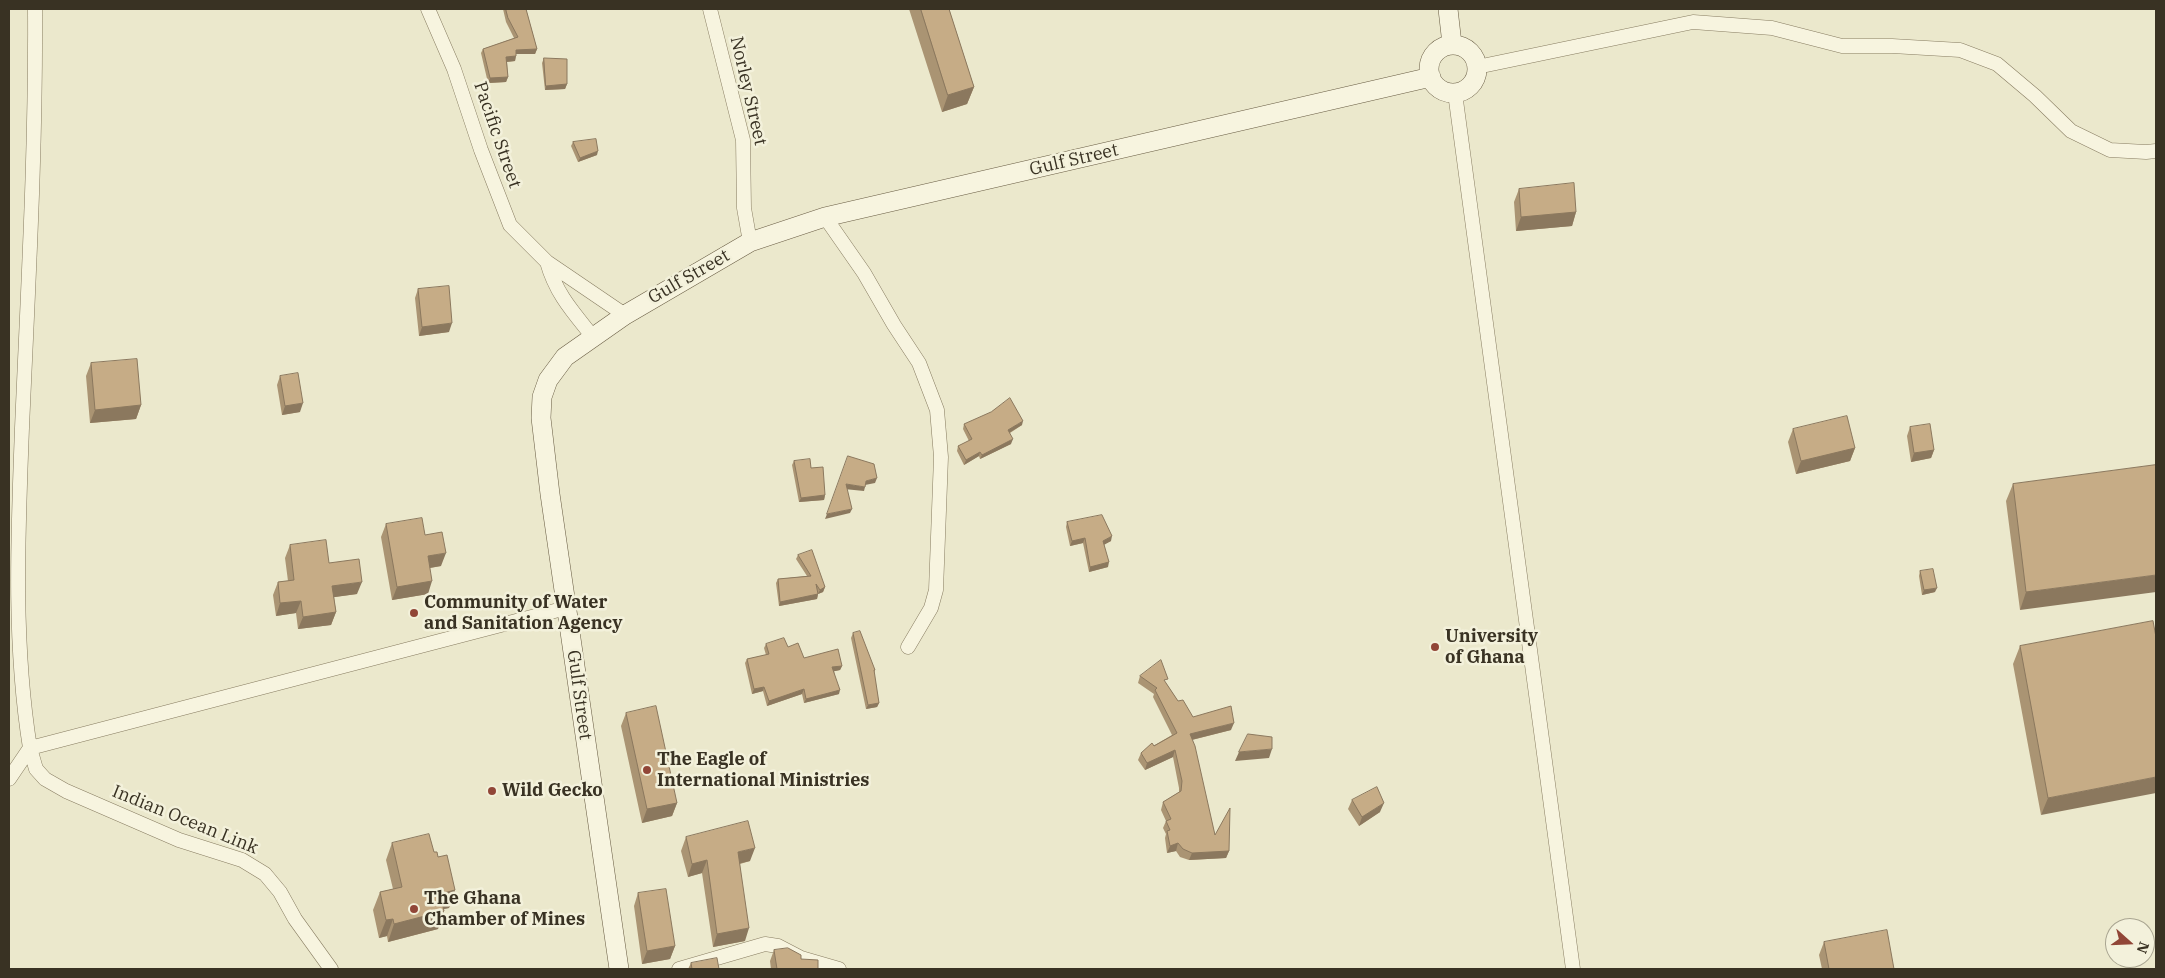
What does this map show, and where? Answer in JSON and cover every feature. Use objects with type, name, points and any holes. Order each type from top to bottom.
[{"type":"street","name":"Indian Ocean Link","points":[[35,9],[36,92],[13,550],[22,698],[30,748],[36,769],[45,779],[66,791],[179,840],[242,860],[265,874],[280,892],[294,919],[331,969]]},
{"type":"street","name":"Pacific Street","points":[[428,9],[454,69],[481,150],[510,225],[547,262],[625,315]]},
{"type":"street","name":"Norley Street","points":[[710,9],[743,140],[744,208],[750,242]]},
{"type":"street","points":[[1448,9],[1452,44]]},
{"type":"street","points":[[1477,67],[1693,22],[1772,28],[1842,46],[1892,46],[1960,50],[1997,64],[2036,96],[2071,131],[2110,150],[2156,151]]},
{"type":"street","points":[[1452,44],[1460,45],[1472,53],[1477,67],[1474,82],[1462,91],[1455,92],[1440,89],[1431,77],[1430,62],[1438,50],[1452,44]]},
{"type":"street","name":"Gulf Street","points":[[618,969],[546,468],[541,418],[542,397],[548,380],[565,358],[625,315],[750,242],[825,217],[1431,77]]},
{"type":"street","points":[[1455,92],[1573,969]]},
{"type":"street","points":[[825,217],[864,273],[894,325],[919,363],[938,410],[941,457],[936,590],[931,608],[908,647]]},
{"type":"street","name":"Pacific Street","points":[[547,262],[552,279],[561,298],[593,337]]},
{"type":"street","points":[[9,779],[30,748],[566,608]]},
{"type":"street","points":[[679,969],[765,944],[778,946],[801,958],[839,969]]},
{"type":"building","points":[[506,9],[526,9],[537,49],[516,50],[516,56],[506,57],[508,77],[490,78],[483,49],[518,37],[508,18]]},
{"type":"building","points":[[921,9],[949,9],[974,87],[948,95]]},
{"type":"building","points":[[544,58],[567,59],[567,84],[546,86]]},
{"type":"building","points":[[596,139],[598,151],[580,158],[573,142]]},
{"type":"building","points":[[1574,183],[1576,212],[1521,217],[1519,189]]},
{"type":"building","points":[[449,286],[452,323],[422,327],[418,289]]},
{"type":"building","points":[[137,359],[141,405],[95,410],[91,363]]},
{"type":"building","points":[[298,373],[303,403],[285,406],[280,376]]},
{"type":"building","points":[[1010,398],[1023,421],[1008,430],[1013,439],[982,455],[980,452],[966,460],[958,446],[972,439],[964,424],[991,412]]},
{"type":"building","points":[[1847,416],[1855,448],[1801,461],[1793,429]]},
{"type":"building","points":[[1930,424],[1934,450],[1914,453],[1910,427]]},
{"type":"building","points":[[848,456],[874,464],[877,478],[866,481],[865,487],[846,484],[852,509],[827,514]]},
{"type":"building","points":[[810,459],[811,468],[823,467],[825,495],[801,498],[794,461]]},
{"type":"building","points":[[2156,465],[2156,575],[2026,592],[2013,484]]},
{"type":"building","points":[[1102,515],[1112,536],[1103,541],[1109,562],[1090,567],[1085,538],[1072,541],[1067,522]]},
{"type":"building","points":[[422,518],[425,535],[442,532],[446,553],[428,556],[432,581],[397,587],[386,524]]},
{"type":"building","points":[[326,540],[329,563],[359,559],[362,582],[332,586],[336,612],[303,617],[301,601],[280,603],[278,582],[294,580],[290,545]]},
{"type":"building","points":[[812,550],[825,587],[820,590],[816,584],[818,594],[780,602],[778,579],[811,576],[798,555]]},
{"type":"building","points":[[1933,569],[1937,588],[1924,590],[1920,571]]},
{"type":"building","points":[[2153,621],[2156,637],[2156,777],[2048,798],[2020,646]]},
{"type":"building","points":[[860,631],[875,670],[879,703],[868,705],[853,633]]},
{"type":"building","points":[[784,638],[788,647],[798,643],[804,658],[838,649],[842,666],[832,667],[840,690],[806,699],[804,689],[769,701],[764,687],[754,689],[747,659],[769,654],[766,644]]},
{"type":"building","points":[[1161,660],[1168,679],[1164,680],[1178,701],[1183,700],[1193,717],[1231,706],[1234,723],[1190,734],[1195,746],[1215,835],[1230,808],[1229,851],[1192,853],[1183,849],[1178,843],[1170,846],[1167,831],[1170,830],[1166,821],[1171,819],[1163,802],[1181,791],[1182,781],[1175,750],[1147,763],[1141,753],[1152,743],[1154,746],[1177,733],[1155,690],[1157,688],[1140,676]]},
{"type":"building","points":[[656,706],[677,803],[647,809],[626,713]]},
{"type":"building","points":[[1248,734],[1272,737],[1272,749],[1239,752]]},
{"type":"building","points":[[1377,787],[1384,803],[1362,817],[1352,800]]},
{"type":"building","points":[[748,821],[755,848],[738,852],[749,928],[717,934],[707,860],[692,864],[686,837]]},
{"type":"building","points":[[429,834],[434,852],[437,852],[438,857],[447,855],[455,890],[440,894],[444,911],[394,924],[393,919],[386,920],[380,892],[402,887],[392,843]]},
{"type":"building","points":[[666,889],[675,946],[647,951],[638,893]]},
{"type":"building","points":[[1887,930],[1894,969],[1829,969],[1824,942]]},
{"type":"building","points":[[788,948],[801,955],[801,959],[818,960],[818,969],[777,969],[774,950]]},
{"type":"building","points":[[717,958],[719,969],[692,969],[691,963]]},
{"type":"place","name":"Community of Water and Sanitation Agency","points":[[414,613]]},
{"type":"place","name":"University of Ghana","points":[[1435,647]]},
{"type":"place","name":"The Eagle of International Ministries","points":[[647,770]]},
{"type":"place","name":"Wild Gecko","points":[[492,791]]},
{"type":"place","name":"The Ghana Chamber of Mines","points":[[414,909]]}]
